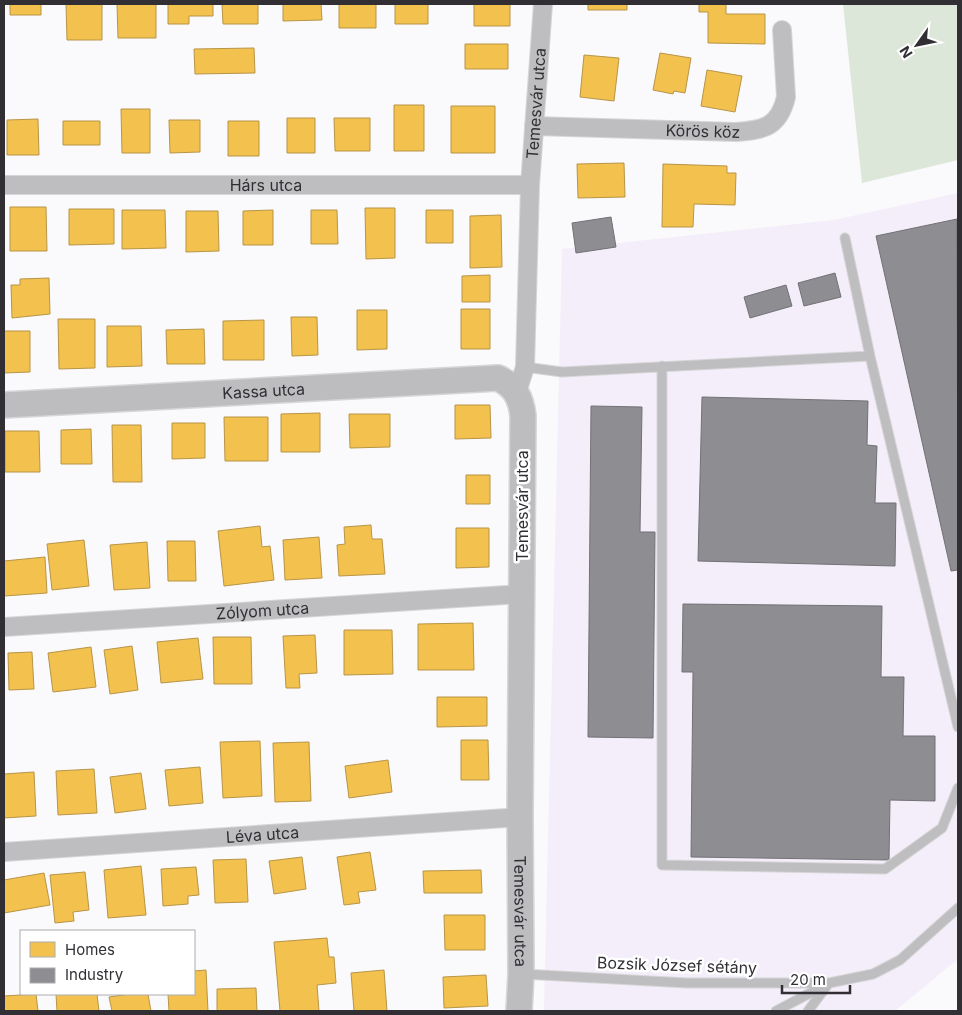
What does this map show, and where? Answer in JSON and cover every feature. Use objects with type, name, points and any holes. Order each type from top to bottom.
[{"type":"street","name":"Temesvár utca","points":[[519,1011],[522,974],[520,817],[523,416],[517,392],[525,366],[530,185],[543,4]]},
{"type":"street","name":"Körös köz","points":[[534,126],[736,132],[759,130],[774,122],[783,107],[786,96],[782,30]]},
{"type":"street","name":"Hárs utca","points":[[4,185],[530,185]]},
{"type":"street","name":"Kassa utca","points":[[4,405],[498,378],[508,383],[517,392]]},
{"type":"street","name":"Zólyom utca","points":[[4,627],[522,594]]},
{"type":"street","name":"Léva utca","points":[[4,852],[520,817]]},
{"type":"lane","points":[[845,238],[870,356],[958,727]]},
{"type":"lane","points":[[525,366],[562,372],[870,356]]},
{"type":"lane","points":[[662,366],[662,865],[885,869],[942,828],[958,788]]},
{"type":"lane","name":"Bozsik József sétány","points":[[522,974],[687,983],[829,983],[873,974],[900,960],[958,908]]},
{"type":"lane","points":[[776,1011],[829,983]]},
{"type":"lane","points":[[808,1011],[829,983]]},
{"type":"shaded area","points":[[958,193],[958,959],[895,1011],[544,1011],[562,249],[834,220]]},
{"type":"green space","points":[[843,4],[958,4],[958,160],[862,183]]},
{"type":"building: Homes","points":[[10,4],[41,4],[41,15],[10,15]]},
{"type":"building: Homes","points":[[66,4],[102,4],[102,40],[67,40]]},
{"type":"building: Homes","points":[[117,4],[156,4],[156,38],[118,38]]},
{"type":"building: Homes","points":[[168,4],[213,4],[213,16],[189,16],[189,24],[168,24]]},
{"type":"building: Homes","points":[[222,4],[258,4],[258,24],[223,24]]},
{"type":"building: Homes","points":[[283,4],[321,4],[322,20],[283,21]]},
{"type":"building: Homes","points":[[339,4],[376,4],[376,28],[339,28]]},
{"type":"building: Homes","points":[[395,4],[428,4],[428,24],[395,24]]},
{"type":"building: Homes","points":[[474,4],[510,4],[510,26],[474,26]]},
{"type":"building: Homes","points":[[588,4],[627,4],[627,10],[588,10]]},
{"type":"building: Homes","points":[[699,4],[726,4],[726,14],[765,14],[765,44],[708,43],[708,12],[699,12]]},
{"type":"building: Homes","points":[[465,44],[508,44],[508,69],[465,69]]},
{"type":"building: Homes","points":[[254,48],[255,73],[195,74],[194,49]]},
{"type":"building: Homes","points":[[660,53],[691,58],[685,93],[674,91],[673,94],[653,90]]},
{"type":"building: Homes","points":[[584,55],[619,58],[614,101],[580,97]]},
{"type":"building: Homes","points":[[707,70],[742,76],[735,112],[701,106]]},
{"type":"building: Homes","points":[[394,105],[424,105],[424,151],[394,151]]},
{"type":"building: Homes","points":[[451,106],[495,106],[495,153],[451,153]]},
{"type":"building: Homes","points":[[121,109],[150,109],[150,153],[122,153]]},
{"type":"building: Homes","points":[[287,118],[315,118],[315,153],[287,153]]},
{"type":"building: Homes","points":[[334,118],[370,118],[370,151],[335,151]]},
{"type":"building: Homes","points":[[38,119],[39,155],[7,155],[7,120]]},
{"type":"building: Homes","points":[[169,120],[200,120],[200,152],[170,153]]},
{"type":"building: Homes","points":[[63,121],[100,121],[100,145],[63,145]]},
{"type":"building: Homes","points":[[228,121],[259,121],[259,156],[228,156]]},
{"type":"building: Homes","points":[[624,163],[625,197],[578,198],[577,164]]},
{"type":"building: Homes","points":[[663,164],[727,166],[727,173],[736,173],[735,205],[694,204],[693,227],[662,227]]},
{"type":"building: Homes","points":[[10,207],[46,207],[47,251],[10,251]]},
{"type":"building: Homes","points":[[365,208],[395,208],[395,258],[366,259]]},
{"type":"building: Homes","points":[[69,209],[114,209],[114,244],[69,245]]},
{"type":"building: Homes","points":[[122,210],[165,210],[166,248],[122,249]]},
{"type":"building: Homes","points":[[273,210],[273,245],[243,245],[243,211]]},
{"type":"building: Homes","points":[[311,210],[337,210],[338,244],[311,244]]},
{"type":"building: Homes","points":[[426,210],[453,210],[453,243],[426,243]]},
{"type":"building: Homes","points":[[186,211],[218,211],[219,251],[186,252]]},
{"type":"building: Homes","points":[[501,215],[502,267],[470,268],[470,216]]},
{"type":"building: Homes","points":[[490,275],[490,302],[462,302],[462,276]]},
{"type":"building: Homes","points":[[49,278],[50,314],[12,318],[11,285],[20,285],[20,279]]},
{"type":"building: Homes","points":[[461,309],[490,309],[490,349],[461,349]]},
{"type":"building: Homes","points":[[357,310],[387,310],[387,349],[357,350]]},
{"type":"building: Homes","points":[[291,317],[317,317],[318,355],[292,356]]},
{"type":"building: Homes","points":[[58,319],[95,319],[95,368],[59,369]]},
{"type":"building: Homes","points":[[264,320],[264,360],[223,360],[223,321]]},
{"type":"building: Homes","points":[[107,326],[141,326],[142,366],[107,367]]},
{"type":"building: Homes","points":[[204,329],[205,364],[167,364],[166,330]]},
{"type":"building: Homes","points":[[4,331],[30,331],[30,372],[4,373]]},
{"type":"building: Homes","points":[[455,405],[490,405],[491,438],[455,439]]},
{"type":"building: Homes","points":[[320,413],[320,452],[281,452],[281,414]]},
{"type":"building: Homes","points":[[349,414],[390,414],[390,447],[350,448]]},
{"type":"building: Homes","points":[[224,417],[268,417],[268,461],[225,461]]},
{"type":"building: Homes","points":[[172,423],[205,423],[205,458],[172,459]]},
{"type":"building: Homes","points":[[112,425],[141,425],[142,482],[113,482]]},
{"type":"building: Homes","points":[[91,429],[92,464],[61,464],[61,430]]},
{"type":"building: Homes","points":[[5,431],[39,431],[40,472],[5,472]]},
{"type":"building: Homes","points":[[466,475],[490,475],[490,504],[466,504]]},
{"type":"building: Homes","points":[[371,525],[372,539],[382,539],[385,574],[339,576],[337,545],[345,544],[344,527]]},
{"type":"building: Homes","points":[[260,526],[262,547],[270,546],[274,580],[224,586],[218,531]]},
{"type":"building: Homes","points":[[456,528],[489,528],[489,567],[456,568]]},
{"type":"building: Homes","points":[[319,537],[322,578],[285,580],[283,540]]},
{"type":"building: Homes","points":[[84,540],[89,586],[52,590],[47,544]]},
{"type":"building: Homes","points":[[167,541],[195,541],[196,581],[168,581]]},
{"type":"building: Homes","points":[[147,542],[150,588],[114,590],[110,545]]},
{"type":"building: Homes","points":[[45,557],[47,593],[4,596],[4,561]]},
{"type":"building: Homes","points":[[473,623],[474,670],[418,670],[418,624]]},
{"type":"building: Homes","points":[[344,630],[392,630],[393,674],[344,675]]},
{"type":"building: Homes","points":[[315,635],[317,673],[299,674],[300,688],[286,688],[283,636]]},
{"type":"building: Homes","points":[[213,637],[251,637],[252,684],[214,684]]},
{"type":"building: Homes","points":[[198,638],[203,679],[161,683],[157,642]]},
{"type":"building: Homes","points":[[132,646],[138,690],[110,694],[104,650]]},
{"type":"building: Homes","points":[[91,647],[96,687],[53,692],[48,653]]},
{"type":"building: Homes","points":[[32,652],[34,689],[9,690],[8,653]]},
{"type":"building: Homes","points":[[437,697],[487,697],[487,726],[437,727]]},
{"type":"building: Homes","points":[[461,740],[488,740],[489,780],[461,780]]},
{"type":"building: Homes","points":[[260,741],[262,796],[223,798],[220,742]]},
{"type":"building: Homes","points":[[309,742],[311,801],[275,802],[273,743]]},
{"type":"building: Homes","points":[[388,760],[392,792],[349,798],[345,766]]},
{"type":"building: Homes","points":[[200,767],[203,803],[169,806],[165,770]]},
{"type":"building: Homes","points":[[94,769],[97,813],[58,815],[56,771]]},
{"type":"building: Homes","points":[[34,772],[36,816],[4,818],[4,774]]},
{"type":"building: Homes","points":[[141,773],[146,809],[115,813],[110,777]]},
{"type":"building: Homes","points":[[370,852],[376,890],[358,892],[360,903],[344,905],[337,857]]},
{"type":"building: Homes","points":[[302,857],[306,889],[274,894],[269,861]]},
{"type":"building: Homes","points":[[246,859],[248,902],[215,903],[213,860]]},
{"type":"building: Homes","points":[[141,866],[146,915],[108,918],[104,870]]},
{"type":"building: Homes","points":[[196,867],[199,895],[188,896],[188,904],[163,906],[161,869]]},
{"type":"building: Homes","points":[[481,870],[482,893],[424,893],[423,871]]},
{"type":"building: Homes","points":[[85,872],[89,910],[73,912],[74,921],[55,923],[50,875]]},
{"type":"building: Homes","points":[[44,873],[50,905],[4,913],[4,880]]},
{"type":"building: Homes","points":[[444,915],[485,915],[485,950],[445,950]]},
{"type":"building: Homes","points":[[327,938],[329,957],[334,957],[336,983],[317,985],[319,1011],[280,1011],[274,942]]},
{"type":"building: Homes","points":[[206,970],[208,1011],[169,1011],[168,995],[195,995],[195,971]]},
{"type":"building: Homes","points":[[384,970],[387,1011],[354,1011],[351,973]]},
{"type":"building: Homes","points":[[486,975],[488,1006],[444,1008],[443,977]]},
{"type":"building: Homes","points":[[256,988],[257,1011],[217,1011],[217,989]]},
{"type":"building: Homes","points":[[36,995],[38,1011],[4,1011],[4,996]]},
{"type":"building: Homes","points":[[56,995],[97,995],[99,1011],[57,1011]]},
{"type":"building: Homes","points":[[148,995],[151,1011],[112,1011],[109,997]]},
{"type":"building: Industry","points":[[611,217],[616,247],[576,253],[572,223]]},
{"type":"building: Industry","points":[[957,219],[958,570],[951,571],[876,236]]},
{"type":"building: Industry","points":[[835,273],[841,297],[804,306],[798,283]]},
{"type":"building: Industry","points":[[786,285],[792,306],[750,318],[744,297]]},
{"type":"building: Industry","points":[[702,397],[868,401],[867,445],[877,446],[875,503],[896,503],[895,566],[698,561]]},
{"type":"building: Industry","points":[[591,406],[642,407],[640,532],[655,532],[653,738],[588,737]]},
{"type":"building: Industry","points":[[683,604],[882,606],[881,677],[904,677],[903,736],[935,736],[935,801],[890,800],[889,860],[691,857],[693,672],[682,672]]}]
